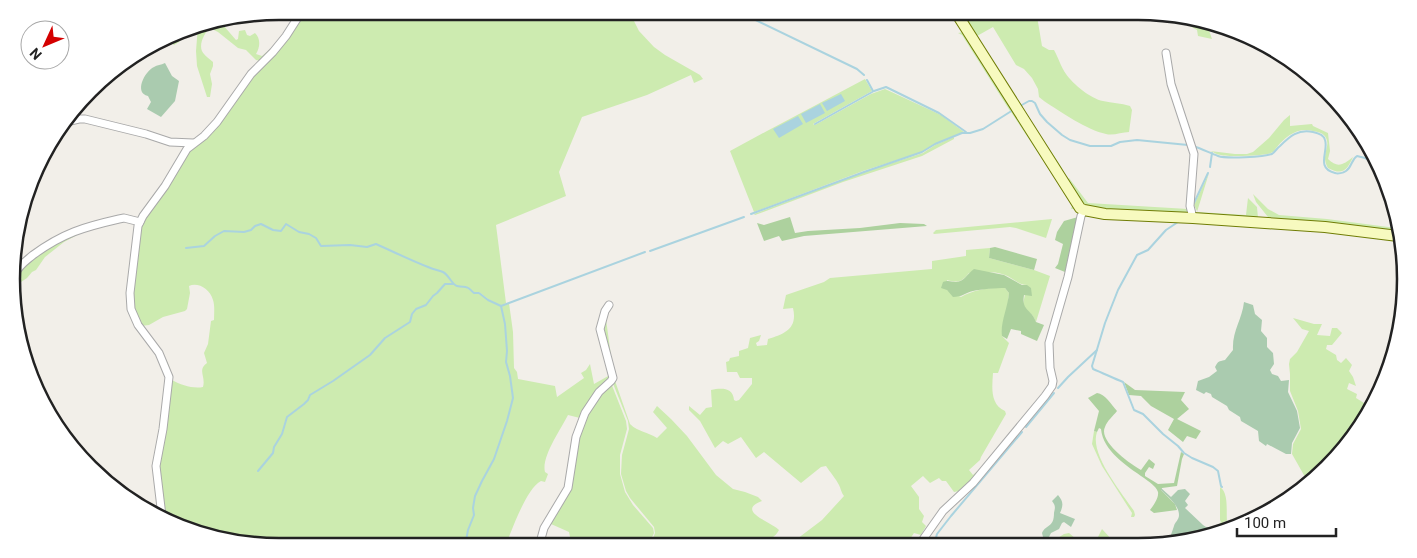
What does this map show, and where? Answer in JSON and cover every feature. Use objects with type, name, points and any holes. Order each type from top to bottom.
[{"type":"main road","points":[[961,20],[1071,195],[1080,208],[1084,210],[1105,214],[1194,218],[1346,229],[1393,235]]},
{"type":"street","points":[[161,510],[156,466],[164,429],[168,377],[159,353],[138,326],[130,309],[130,293],[138,226],[187,149],[204,136],[217,122],[252,74],[273,52],[296,20]]},
{"type":"street","points":[[1166,53],[1171,84],[1194,154],[1190,206],[1194,218]]},
{"type":"street","points":[[75,120],[85,119],[170,142],[193,143]]},
{"type":"street","points":[[924,538],[943,511],[982,472],[1052,386],[1049,343],[1068,277],[1079,223],[1084,210]]},
{"type":"street","points":[[21,265],[49,244],[68,233],[124,218],[140,222]]},
{"type":"street","points":[[541,538],[544,528],[568,488],[576,438],[582,418],[594,398],[612,378],[600,329],[605,311],[609,306]]},
{"type":"green space","points":[[297,20],[633,20],[639,31],[654,47],[700,75],[703,79],[694,83],[691,75],[647,95],[582,117],[559,172],[566,196],[496,225],[506,303],[501,306],[502,308],[502,306],[509,303],[513,332],[514,368],[518,379],[555,386],[557,397],[584,378],[581,373],[590,364],[594,384],[610,375],[611,377],[580,418],[568,415],[552,443],[546,459],[545,472],[548,474],[545,482],[541,481],[531,491],[521,508],[509,538],[279,538],[245,536],[196,524],[162,510],[158,466],[170,383],[161,352],[169,365],[172,380],[187,386],[203,387],[202,371],[207,363],[204,353],[208,344],[211,321],[214,320],[214,305],[211,296],[206,290],[200,286],[192,285],[189,286],[190,293],[185,311],[163,317],[149,325],[141,326],[131,301],[140,226],[189,150],[239,96]],"holes":[[[464,286],[474,292],[479,292],[501,306],[478,293],[474,293]]]},
{"type":"green space","points":[[965,20],[1038,20],[1042,46],[1049,50],[1054,50],[1064,71],[1073,82],[1098,100],[1130,106],[1132,110],[1129,132],[1112,135],[1091,129],[1066,115],[1039,97],[1038,89],[1032,78],[1024,69],[1016,65],[993,27],[977,36],[1020,104],[1019,106],[1021,106],[1063,170],[1061,171],[1018,106]]},
{"type":"green space","points":[[224,26],[236,40],[238,39],[239,31],[245,30],[247,35],[250,36],[255,33],[259,43],[256,54],[262,56],[280,43],[261,61],[256,60],[246,50],[238,48],[212,29]]},
{"type":"green space","points":[[1190,26],[1209,30],[1212,39],[1198,36],[1197,30]]},
{"type":"green space","points":[[208,30],[201,44],[201,48],[213,62],[210,74],[212,84],[210,97],[207,97],[197,66],[197,34]]},
{"type":"green space","points":[[964,32],[1075,207],[1074,209],[1071,209],[1071,203],[1012,111],[1010,111],[962,35],[958,33]]},
{"type":"green space","points":[[165,63],[172,76],[179,81],[175,101],[161,117],[147,109],[151,102],[141,87],[144,78],[150,70],[155,66]]},
{"type":"green space","points":[[865,79],[872,91],[813,124],[815,125],[871,94],[885,89],[941,115],[964,132],[935,144],[922,152],[863,171],[754,212],[730,151]]},
{"type":"green space","points":[[1290,115],[1290,126],[1312,124],[1328,133],[1330,151],[1328,159],[1338,165],[1347,162],[1353,157],[1349,165],[1341,171],[1328,168],[1325,159],[1326,138],[1321,133],[1308,130],[1293,133],[1284,139],[1273,152],[1267,154],[1231,156],[1220,155],[1210,151],[1235,154],[1253,152]]},
{"type":"green space","points":[[954,137],[954,139],[922,156],[754,214],[864,172],[923,153],[935,145]]},
{"type":"green space","points":[[1209,173],[1197,211],[1194,205]]},
{"type":"green space","points":[[1069,178],[1088,203],[1188,209],[1185,215],[1093,209],[1084,204],[1075,194],[1066,181]]},
{"type":"green space","points":[[1253,194],[1268,209],[1279,215],[1392,227],[1393,231],[1268,217],[1256,202]]},
{"type":"green space","points":[[1248,198],[1257,207],[1258,218],[1199,215],[1198,212],[1246,215]]},
{"type":"green space","points":[[790,217],[795,233],[900,223],[924,224],[927,226],[804,236],[782,241],[779,236],[764,241],[757,223],[764,225]]},
{"type":"green space","points":[[1078,217],[1065,272],[1055,268],[1058,264],[1063,244],[1055,240],[1057,232],[1064,221]]},
{"type":"green space","points":[[1052,219],[1046,238],[1010,227],[933,233],[936,230]]},
{"type":"green space","points":[[119,220],[117,223],[83,232],[64,242],[45,257],[36,270],[20,283],[21,268],[59,239]]},
{"type":"green space","points":[[995,247],[1037,259],[1034,270],[989,258],[990,248]]},
{"type":"green space","points":[[990,248],[989,258],[1050,276],[1036,322],[1023,304],[1027,285],[1021,284],[1005,275],[992,272],[969,273],[960,281],[947,280],[947,290],[961,297],[977,291],[994,288],[1005,288],[1009,293],[1002,336],[1009,343],[998,373],[993,373],[992,384],[994,400],[1006,414],[980,460],[969,470],[973,475],[984,465],[964,490],[954,492],[946,481],[942,481],[939,478],[930,483],[923,476],[911,486],[919,497],[919,509],[924,516],[922,522],[926,526],[921,535],[914,533],[911,538],[798,538],[822,520],[844,496],[826,466],[821,467],[801,483],[764,452],[756,458],[741,437],[728,444],[723,441],[715,448],[700,421],[689,410],[689,406],[700,415],[706,408],[712,407],[711,390],[715,389],[726,389],[731,393],[734,400],[739,400],[752,384],[752,378],[740,378],[737,372],[727,372],[726,362],[730,358],[739,356],[739,351],[748,348],[750,338],[761,335],[756,343],[757,346],[767,345],[768,339],[784,333],[792,326],[793,308],[783,309],[786,295],[824,282],[830,278],[932,269],[932,261],[966,256],[966,250]]},
{"type":"green space","points":[[974,269],[1004,275],[1031,288],[1032,296],[1024,295],[1023,300],[1025,307],[1036,322],[1044,325],[1037,341],[1021,334],[1021,331],[1011,329],[1007,339],[1002,336],[1002,326],[1009,293],[1005,288],[976,290],[953,297],[947,290],[941,288],[943,282],[959,282]]},
{"type":"green space","points":[[1244,302],[1253,305],[1255,314],[1262,320],[1261,331],[1267,338],[1267,347],[1273,353],[1274,364],[1270,370],[1272,374],[1278,376],[1281,381],[1289,380],[1288,392],[1297,411],[1300,428],[1292,443],[1291,454],[1286,454],[1267,444],[1266,446],[1259,441],[1258,431],[1241,421],[1240,417],[1229,410],[1227,406],[1212,397],[1211,394],[1206,392],[1204,394],[1196,390],[1198,381],[1209,377],[1217,371],[1215,367],[1217,363],[1225,360],[1233,350],[1234,337]]},
{"type":"green space","points":[[605,312],[614,378],[630,424],[636,429],[657,438],[667,428],[653,412],[657,406],[687,436],[716,475],[733,489],[758,497],[762,501],[754,505],[752,509],[758,517],[779,530],[772,538],[653,538],[654,527],[630,498],[621,474],[622,455],[629,429],[628,421],[612,381],[601,328]]},
{"type":"green space","points":[[1293,318],[1314,324],[1322,324],[1317,335],[1330,336],[1332,328],[1337,328],[1342,333],[1332,345],[1327,345],[1326,349],[1336,355],[1337,360],[1341,363],[1346,358],[1352,365],[1349,371],[1356,386],[1349,383],[1347,389],[1357,394],[1356,398],[1364,404],[1333,450],[1305,477],[1292,454],[1293,444],[1301,429],[1298,411],[1290,391],[1289,364],[1290,359],[1297,352],[1309,331],[1302,329]]},
{"type":"green space","points":[[1124,382],[1135,390],[1185,392],[1181,400],[1189,409],[1177,419],[1201,431],[1196,439],[1187,436],[1183,442],[1168,430],[1174,419],[1151,406],[1141,396],[1129,395]]},
{"type":"green space","points":[[611,383],[626,421],[627,429],[620,455],[620,474],[625,492],[633,505],[653,528],[654,533],[652,538],[572,538],[569,532],[551,524],[549,525],[568,490],[578,434],[595,398]]},
{"type":"green space","points":[[1097,393],[1105,397],[1117,411],[1105,427],[1106,439],[1116,452],[1141,470],[1149,459],[1155,464],[1153,469],[1149,467],[1145,476],[1158,484],[1174,483],[1181,452],[1184,454],[1177,486],[1162,488],[1161,490],[1175,504],[1177,510],[1154,513],[1150,510],[1158,497],[1156,488],[1123,463],[1111,451],[1106,444],[1101,429],[1099,428],[1097,432],[1094,431],[1099,411],[1088,398]]},
{"type":"green space","points":[[1094,431],[1097,432],[1096,441],[1102,462],[1134,511],[1134,517],[1131,517],[1132,513],[1102,466],[1092,444]]},
{"type":"green space","points":[[1220,487],[1225,493],[1227,521],[1219,525]]},
{"type":"green space","points":[[1161,488],[1171,497],[1178,490],[1185,489],[1190,494],[1185,501],[1188,505],[1185,508],[1203,525],[1210,527],[1170,536],[1179,511],[1170,498]]},
{"type":"green space","points":[[1058,495],[1062,504],[1060,513],[1075,519],[1071,527],[1064,522],[1049,537],[1043,537],[1042,533],[1053,521],[1055,507],[1052,501]]},
{"type":"green space","points":[[1102,529],[1110,538],[1098,538]]},
{"type":"green space","points":[[1069,533],[1075,538],[1058,538]]},
{"type":"water","points":[[841,94],[845,101],[827,111],[822,103]]},
{"type":"water","points":[[820,104],[825,113],[806,123],[801,114]]},
{"type":"water","points":[[798,116],[803,124],[779,138],[773,129]]},
{"type":"waterway","points":[[756,20],[857,69],[864,75]]},
{"type":"waterway","points":[[867,80],[873,91]]},
{"type":"waterway","points":[[815,124],[874,91],[886,87],[939,113],[966,132]]},
{"type":"waterway","points":[[1020,106],[1032,101],[1047,122],[1062,135],[1070,140],[1090,146],[1111,146],[1120,142],[1137,140],[1188,145]]},
{"type":"waterway","points":[[751,214],[922,152],[935,144],[962,133],[983,129],[1013,110]]},
{"type":"waterway","points":[[1193,146],[1222,157],[1261,156],[1272,154],[1295,134],[1308,131],[1319,134],[1324,138],[1326,144],[1324,163],[1329,171],[1335,173],[1345,172],[1357,156],[1367,159]]},
{"type":"waterway","points":[[1210,167],[1212,153]]},
{"type":"waterway","points":[[1194,203],[1208,173]]},
{"type":"waterway","points":[[650,251],[744,217]]},
{"type":"waterway","points":[[1178,222],[1166,230],[1148,250],[1137,255],[1118,290],[1105,323],[1092,366],[1093,369],[1123,382],[1134,410],[1143,414],[1184,453],[1218,471],[1222,487]]},
{"type":"waterway","points":[[186,248],[204,246],[224,231],[244,232],[261,224],[273,230],[281,231],[286,224],[299,232],[316,238],[321,246],[350,245],[367,247],[376,244],[443,272],[455,285],[467,287],[474,293],[479,293],[501,306],[505,324],[506,362],[513,398],[494,459],[475,496],[474,515],[466,538]]},
{"type":"waterway","points":[[501,306],[645,252]]},
{"type":"waterway","points":[[258,471],[273,453],[274,447],[282,434],[287,417],[304,404],[310,395],[370,355],[385,338],[410,322],[412,314],[416,309],[426,305],[445,284],[453,284]]},
{"type":"waterway","points":[[1058,388],[1097,350]]},
{"type":"waterway","points":[[1026,427],[1054,393]]},
{"type":"waterway","points":[[936,538],[951,516],[1022,432]]}]
